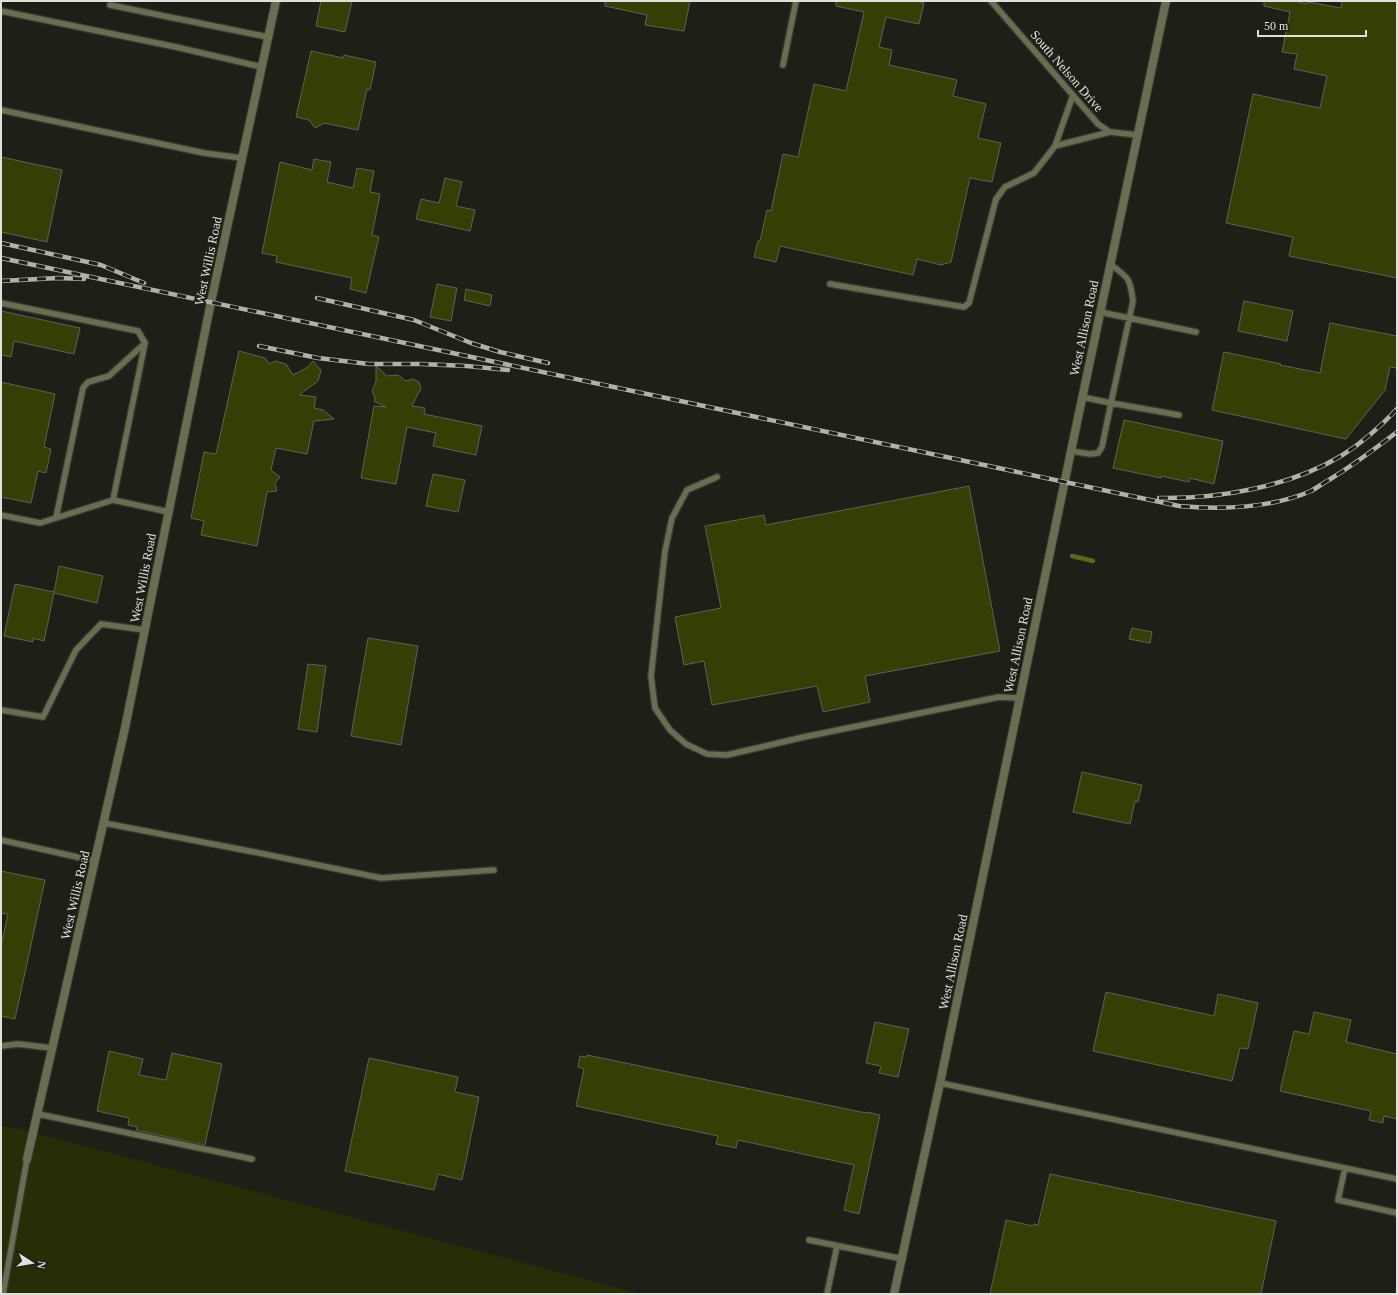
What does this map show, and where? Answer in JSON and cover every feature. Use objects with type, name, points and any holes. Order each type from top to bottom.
[{"type":"street","name":"West Willis Road","points":[[28,1159],[125,728],[211,302],[276,1]]},
{"type":"street","name":"West Allison Road","points":[[894,1294],[903,1259],[1166,1]]},
{"type":"lane","points":[[784,65],[796,1]]},
{"type":"lane","name":"South Nelson Drive","points":[[991,1],[1098,124],[1110,132]]},
{"type":"lane","points":[[110,5],[268,37]]},
{"type":"lane","points":[[1,12],[262,66]]},
{"type":"lane","points":[[830,284],[964,307],[969,303],[996,199],[1005,187],[1034,173],[1055,146],[1073,95]]},
{"type":"lane","points":[[1,110],[204,153],[242,158]]},
{"type":"lane","points":[[1055,146],[1110,132],[1138,135]]},
{"type":"lane","points":[[1071,451],[1090,454],[1098,452],[1102,447],[1133,301],[1131,287],[1127,276],[1110,264]]},
{"type":"lane","points":[[1,303],[138,331],[145,343],[113,500]]},
{"type":"lane","points":[[1100,312],[1196,332]]},
{"type":"lane","points":[[56,518],[83,388],[88,382],[109,376],[145,343]]},
{"type":"lane","points":[[1082,398],[1179,415]]},
{"type":"lane","points":[[718,477],[687,490],[672,518],[665,551],[651,676],[655,708],[670,730],[686,744],[707,754],[727,755],[804,737],[999,698],[1020,698]]},
{"type":"lane","points":[[1,515],[40,523],[113,500],[169,512]]},
{"type":"lane","points":[[1,710],[43,717],[76,650],[101,624],[145,630]]},
{"type":"lane","points":[[104,823],[381,878],[494,870]]},
{"type":"lane","points":[[1,840],[95,861]]},
{"type":"lane","points":[[1,1046],[18,1044],[52,1048]]},
{"type":"lane","points":[[940,1083],[1397,1179]]},
{"type":"lane","points":[[38,1114],[252,1159]]},
{"type":"lane","points":[[3,1294],[28,1159]]},
{"type":"lane","points":[[1345,1168],[1338,1200],[1397,1213]]},
{"type":"lane","points":[[809,1240],[903,1259]]},
{"type":"lane","points":[[827,1294],[837,1246]]},
{"type":"green space","points":[[1,1125],[20,1129],[640,1294],[1,1294]]},
{"type":"building","points":[[321,1],[352,1],[345,32],[316,26]]},
{"type":"building","points":[[605,1],[690,1],[684,31],[645,25],[647,15],[605,6]]},
{"type":"building","points":[[836,1],[916,1],[924,3],[919,24],[886,17],[879,47],[892,50],[889,65],[957,80],[953,96],[986,104],[978,138],[1001,143],[992,182],[970,178],[951,262],[941,265],[917,259],[913,275],[780,246],[776,262],[754,257],[758,241],[760,241],[767,210],[771,211],[783,154],[798,157],[814,84],[846,91],[864,12],[836,6]]},
{"type":"building","points":[[1264,1],[1294,1],[1307,4],[1308,2],[1341,8],[1342,1],[1397,1],[1397,278],[1289,256],[1293,237],[1226,223],[1253,94],[1320,108],[1327,76],[1294,69],[1297,54],[1282,52],[1290,12],[1264,6]]},
{"type":"building","points":[[311,51],[343,58],[344,55],[376,62],[370,90],[367,89],[358,130],[324,123],[315,128],[309,120],[296,117]]},
{"type":"building","points":[[1,157],[62,170],[47,242],[1,232]]},
{"type":"building","points":[[314,159],[331,162],[327,182],[353,188],[357,168],[374,171],[370,192],[380,194],[372,235],[379,237],[366,293],[350,289],[352,278],[276,262],[277,256],[262,253],[280,162],[312,170]]},
{"type":"building","points":[[445,178],[462,182],[456,206],[475,210],[470,231],[416,219],[421,199],[439,203]]},
{"type":"building","points":[[437,284],[457,288],[451,321],[430,317]]},
{"type":"building","points":[[466,289],[492,295],[490,306],[464,300]]},
{"type":"building","points":[[1244,301],[1293,311],[1287,341],[1238,331]]},
{"type":"building","points":[[1,311],[80,328],[74,354],[14,341],[11,357],[1,355]]},
{"type":"building","points":[[1330,323],[1397,336],[1397,368],[1390,367],[1385,390],[1346,439],[1212,410],[1224,352],[1320,373]]},
{"type":"building","points":[[239,351],[265,358],[270,364],[275,361],[286,364],[293,375],[308,367],[313,361],[321,370],[318,381],[299,395],[316,397],[314,408],[323,410],[334,419],[314,421],[307,454],[276,448],[271,470],[280,477],[275,483],[277,491],[267,492],[257,546],[201,535],[204,521],[191,518],[204,452],[216,454]]},
{"type":"building","points":[[376,366],[387,376],[398,375],[406,381],[413,379],[419,382],[421,388],[412,406],[425,408],[424,414],[482,426],[476,455],[433,446],[436,433],[407,427],[396,484],[361,478],[374,406],[386,407],[374,401],[375,397],[372,392],[376,381]]},
{"type":"building","points":[[1,382],[55,394],[44,447],[51,449],[46,473],[38,471],[31,503],[1,497]]},
{"type":"building","points":[[1124,420],[1223,441],[1214,484],[1190,478],[1189,482],[1161,476],[1161,478],[1113,468]]},
{"type":"building","points":[[433,474],[465,480],[458,512],[426,506]]},
{"type":"building","points":[[969,486],[1000,651],[865,676],[870,702],[823,712],[817,686],[712,705],[704,661],[684,665],[675,617],[721,608],[705,526],[764,515],[766,525]]},
{"type":"building","points":[[59,566],[103,576],[97,603],[54,593],[44,641],[33,638],[33,642],[4,636],[15,584],[54,592]]},
{"type":"building","points":[[1132,628],[1152,632],[1150,643],[1129,639]]},
{"type":"building","points":[[368,638],[418,646],[401,745],[351,736]]},
{"type":"building","points":[[308,664],[326,666],[317,732],[298,729]]},
{"type":"building","points":[[1082,772],[1142,785],[1138,802],[1135,801],[1130,824],[1073,812]]},
{"type":"building","points":[[1,871],[45,880],[15,1019],[1,1016],[1,946],[8,914],[1,913]]},
{"type":"building","points":[[1106,992],[1214,1016],[1218,994],[1258,1003],[1248,1049],[1240,1048],[1232,1081],[1093,1051]]},
{"type":"building","points":[[1314,1012],[1351,1020],[1346,1042],[1397,1054],[1397,1119],[1384,1116],[1383,1123],[1369,1120],[1371,1111],[1280,1091],[1294,1031],[1309,1034]]},
{"type":"building","points":[[875,1022],[909,1029],[898,1077],[879,1073],[881,1066],[866,1063]]},
{"type":"building","points":[[109,1051],[143,1059],[139,1075],[166,1080],[172,1053],[222,1064],[205,1145],[136,1130],[137,1127],[128,1125],[129,1118],[97,1111]]},
{"type":"building","points":[[587,1055],[880,1115],[859,1214],[844,1210],[854,1165],[738,1140],[736,1148],[716,1144],[718,1136],[576,1106],[584,1069],[578,1067],[580,1056],[587,1057]]},
{"type":"building","points":[[369,1058],[458,1077],[455,1092],[479,1097],[462,1180],[438,1174],[434,1190],[345,1171]]},
{"type":"building","points":[[1050,1174],[1276,1221],[1261,1294],[990,1294],[1006,1220],[1033,1226],[1034,1224],[1038,1225]]},
{"type":"waterway","points":[[1072,556],[1093,561]]},
{"type":"railway","points":[[1,243],[101,265],[144,283]]},
{"type":"railway","points":[[1,258],[1179,506],[1212,508],[1246,506],[1296,497],[1311,491],[1341,473],[1397,432]]},
{"type":"railway","points":[[1,281],[58,278],[84,279]]},
{"type":"railway","points":[[317,298],[414,320],[471,343],[500,352],[548,363]]},
{"type":"railway","points":[[259,346],[318,358],[369,364],[421,364],[508,370]]},
{"type":"railway","points":[[1159,498],[1182,498],[1229,493],[1253,489],[1299,476],[1321,467],[1349,451],[1384,422],[1397,409]]}]
